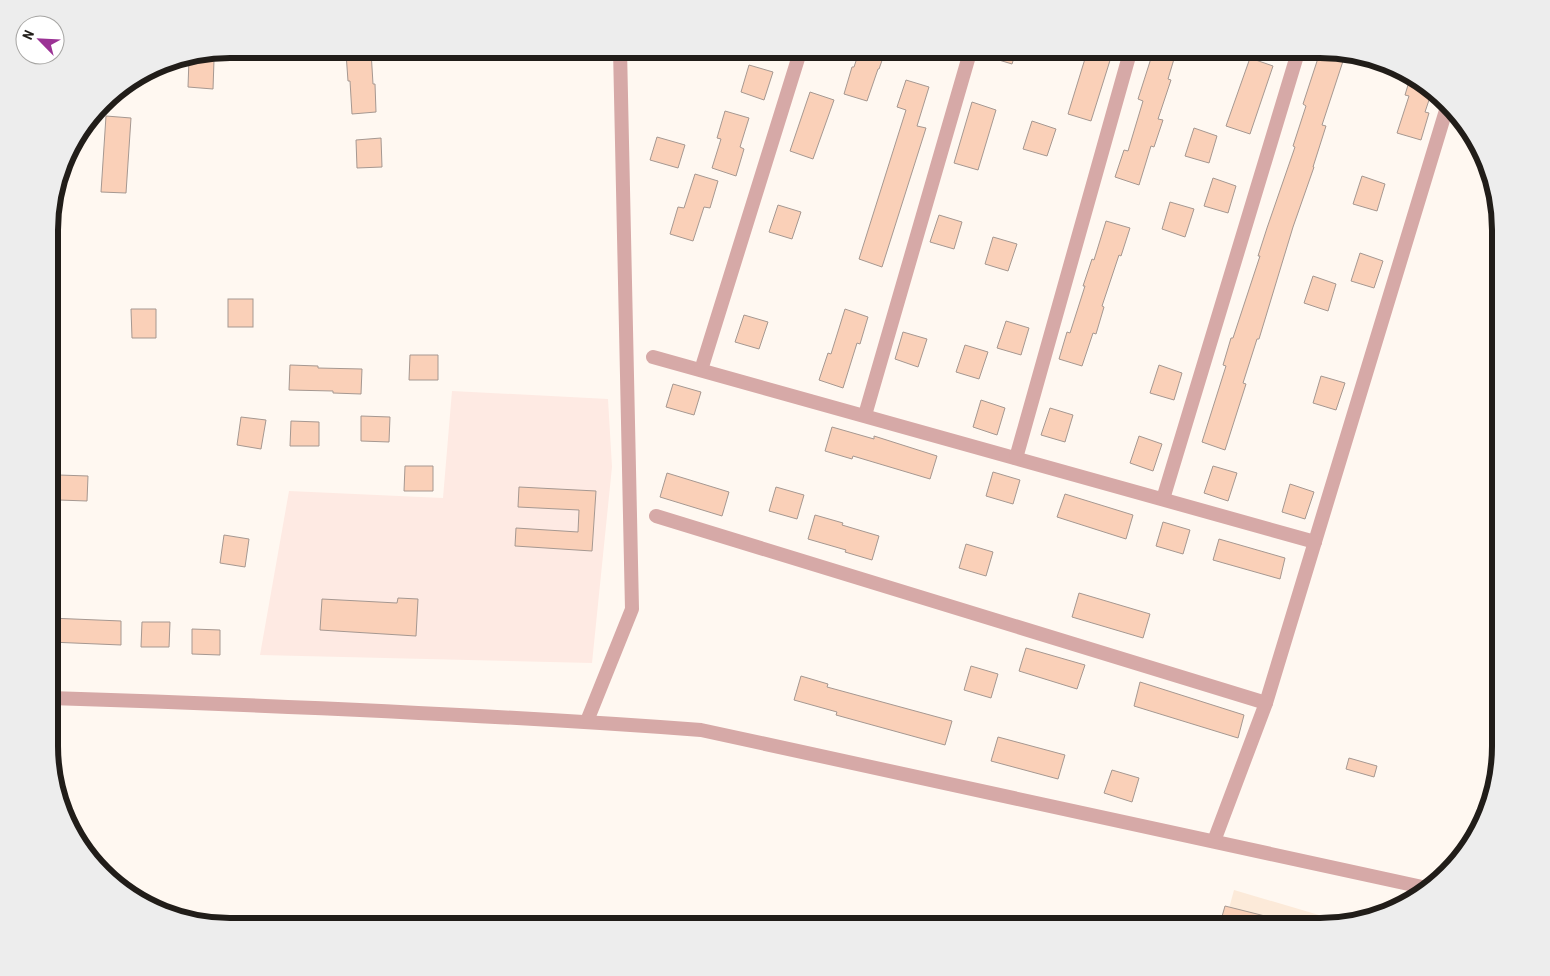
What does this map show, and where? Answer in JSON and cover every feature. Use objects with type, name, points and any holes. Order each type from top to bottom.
[{"type":"street","points":[[587,721],[632,609],[620,58]]},
{"type":"street","points":[[701,370],[798,58]]},
{"type":"street","points":[[865,415],[968,58]]},
{"type":"street","points":[[1016,458],[1128,58]]},
{"type":"street","points":[[1164,499],[1296,58]]},
{"type":"street","points":[[1214,841],[1266,704],[1446,112]]},
{"type":"street","points":[[653,357],[1315,542]]},
{"type":"street","points":[[656,516],[1266,704]]},
{"type":"street","points":[[58,698],[232,704],[587,721],[702,730],[1420,886]]},
{"type":"shaded area","points":[[452,391],[608,399],[612,467],[592,663],[260,655],[289,491],[443,498]]},
{"type":"shaded area","points":[[1234,890],[1329,918],[1226,918]]},
{"type":"building","points":[[346,58],[371,58],[376,112],[352,114],[350,81],[348,81]]},
{"type":"building","points":[[857,58],[883,58],[867,101],[844,94],[852,67],[854,67]]},
{"type":"building","points":[[992,58],[1014,58],[1012,64]]},
{"type":"building","points":[[1085,58],[1111,58],[1091,121],[1068,114]]},
{"type":"building","points":[[1151,58],[1174,58],[1168,79],[1171,80],[1158,119],[1163,120],[1154,147],[1151,146],[1139,185],[1115,177],[1124,150],[1128,151],[1143,101],[1138,99]]},
{"type":"building","points":[[1250,58],[1273,66],[1250,134],[1226,126]]},
{"type":"building","points":[[1318,58],[1344,59],[1322,125],[1326,126],[1314,167],[1243,383],[1246,384],[1225,450],[1202,442],[1226,366],[1223,365],[1231,338],[1233,338],[1260,256],[1258,256],[1267,228],[1295,147],[1293,146],[1306,106],[1303,104]]},
{"type":"building","points":[[214,60],[213,89],[188,87],[189,62]]},
{"type":"building","points":[[749,65],[773,72],[764,100],[741,92]]},
{"type":"building","points":[[906,80],[929,87],[917,126],[926,128],[882,267],[859,259],[906,110],[897,107]]},
{"type":"building","points":[[1409,83],[1430,97],[1425,112],[1429,113],[1421,140],[1397,133],[1409,96],[1405,95]]},
{"type":"building","points":[[810,92],[834,100],[813,159],[790,151]]},
{"type":"building","points":[[972,102],[996,110],[978,170],[954,163]]},
{"type":"building","points":[[725,111],[749,118],[740,147],[744,149],[736,176],[712,168],[721,139],[717,138]]},
{"type":"building","points":[[106,116],[131,118],[126,193],[101,192]]},
{"type":"building","points":[[1032,121],[1056,129],[1047,156],[1023,149]]},
{"type":"building","points":[[1194,128],[1217,136],[1209,163],[1185,156]]},
{"type":"building","points":[[657,137],[685,145],[678,168],[650,160]]},
{"type":"building","points":[[381,138],[382,167],[357,168],[356,140]]},
{"type":"building","points":[[695,174],[718,181],[710,208],[704,207],[693,241],[670,234],[678,207],[684,208]]},
{"type":"building","points":[[1362,176],[1385,184],[1377,211],[1353,204]]},
{"type":"building","points":[[1213,178],[1236,186],[1228,213],[1204,206]]},
{"type":"building","points":[[1170,202],[1194,209],[1185,237],[1162,229]]},
{"type":"building","points":[[778,205],[801,212],[792,239],[769,232]]},
{"type":"building","points":[[939,215],[962,222],[954,249],[930,242]]},
{"type":"building","points":[[1106,221],[1130,228],[1102,306],[1104,307],[1096,334],[1093,333],[1082,366],[1059,359],[1067,332],[1070,333],[1085,286],[1083,286],[1092,259],[1094,260]]},
{"type":"building","points":[[993,237],[1017,244],[1008,271],[985,264]]},
{"type":"building","points":[[1360,253],[1383,261],[1374,288],[1351,281]]},
{"type":"building","points":[[1313,276],[1336,284],[1328,311],[1304,303]]},
{"type":"building","points":[[228,299],[253,299],[253,327],[228,327]]},
{"type":"building","points":[[131,309],[156,309],[156,338],[132,338]]},
{"type":"building","points":[[845,309],[868,317],[860,344],[857,343],[843,388],[819,380],[828,353],[831,354]]},
{"type":"building","points":[[744,315],[768,322],[759,349],[735,342]]},
{"type":"building","points":[[1006,321],[1029,328],[1021,355],[997,348]]},
{"type":"building","points":[[903,332],[927,339],[918,367],[895,359]]},
{"type":"building","points":[[965,345],[988,352],[979,379],[956,372]]},
{"type":"building","points":[[410,355],[438,355],[438,380],[409,380]]},
{"type":"building","points":[[290,365],[362,369],[361,394],[289,390]]},
{"type":"building","points":[[1159,365],[1182,373],[1174,400],[1150,393]]},
{"type":"building","points":[[1321,376],[1345,383],[1336,410],[1313,403]]},
{"type":"building","points":[[673,384],[701,392],[694,415],[666,407]]},
{"type":"building","points":[[981,400],[1005,408],[997,435],[973,427]]},
{"type":"building","points":[[1050,408],[1073,415],[1065,442],[1041,435]]},
{"type":"building","points":[[361,416],[390,417],[389,442],[361,441]]},
{"type":"building","points":[[241,417],[266,420],[261,449],[237,445]]},
{"type":"building","points":[[291,421],[319,422],[319,446],[290,446]]},
{"type":"building","points":[[832,427],[874,439],[874,436],[937,456],[930,479],[853,456],[852,459],[825,451]]},
{"type":"building","points":[[1139,436],[1162,444],[1153,471],[1130,463]]},
{"type":"building","points":[[405,466],[433,466],[433,491],[404,491]]},
{"type":"building","points":[[1213,466],[1237,473],[1228,501],[1204,493]]},
{"type":"building","points":[[993,472],[1020,480],[1013,504],[986,496]]},
{"type":"building","points":[[667,473],[729,492],[722,516],[660,497]]},
{"type":"building","points":[[59,475],[88,476],[87,501],[59,500]]},
{"type":"building","points":[[1290,484],[1314,492],[1305,519],[1282,512]]},
{"type":"building","points":[[519,487],[596,491],[592,551],[515,546],[516,528],[578,532],[579,510],[518,507]]},
{"type":"building","points":[[776,487],[804,495],[797,519],[769,511]]},
{"type":"building","points":[[1065,494],[1133,515],[1126,539],[1057,517]]},
{"type":"building","points":[[815,515],[879,536],[872,560],[808,539]]},
{"type":"building","points":[[1163,522],[1190,530],[1183,554],[1156,546]]},
{"type":"building","points":[[224,535],[249,539],[245,567],[220,563]]},
{"type":"building","points":[[1219,539],[1285,558],[1280,579],[1213,560]]},
{"type":"building","points":[[966,544],[993,552],[986,576],[959,568]]},
{"type":"building","points":[[1079,593],[1150,614],[1143,638],[1072,617]]},
{"type":"building","points":[[398,598],[418,599],[416,636],[320,630],[322,599],[397,603]]},
{"type":"building","points":[[58,618],[121,621],[121,645],[58,642]]},
{"type":"building","points":[[142,622],[170,622],[169,647],[141,647]]},
{"type":"building","points":[[192,629],[220,630],[220,655],[192,654]]},
{"type":"building","points":[[1026,648],[1085,665],[1077,689],[1019,671]]},
{"type":"building","points":[[971,666],[998,674],[991,698],[964,690]]},
{"type":"building","points":[[801,676],[828,684],[827,687],[952,721],[945,745],[836,715],[837,712],[794,700]]},
{"type":"building","points":[[1140,682],[1244,715],[1238,738],[1134,706]]},
{"type":"building","points":[[998,737],[1065,755],[1058,779],[991,761]]},
{"type":"building","points":[[1349,758],[1377,766],[1374,777],[1346,769]]},
{"type":"building","points":[[1112,770],[1139,778],[1132,802],[1104,793]]},
{"type":"building","points":[[1225,906],[1273,918],[1222,918]]}]
